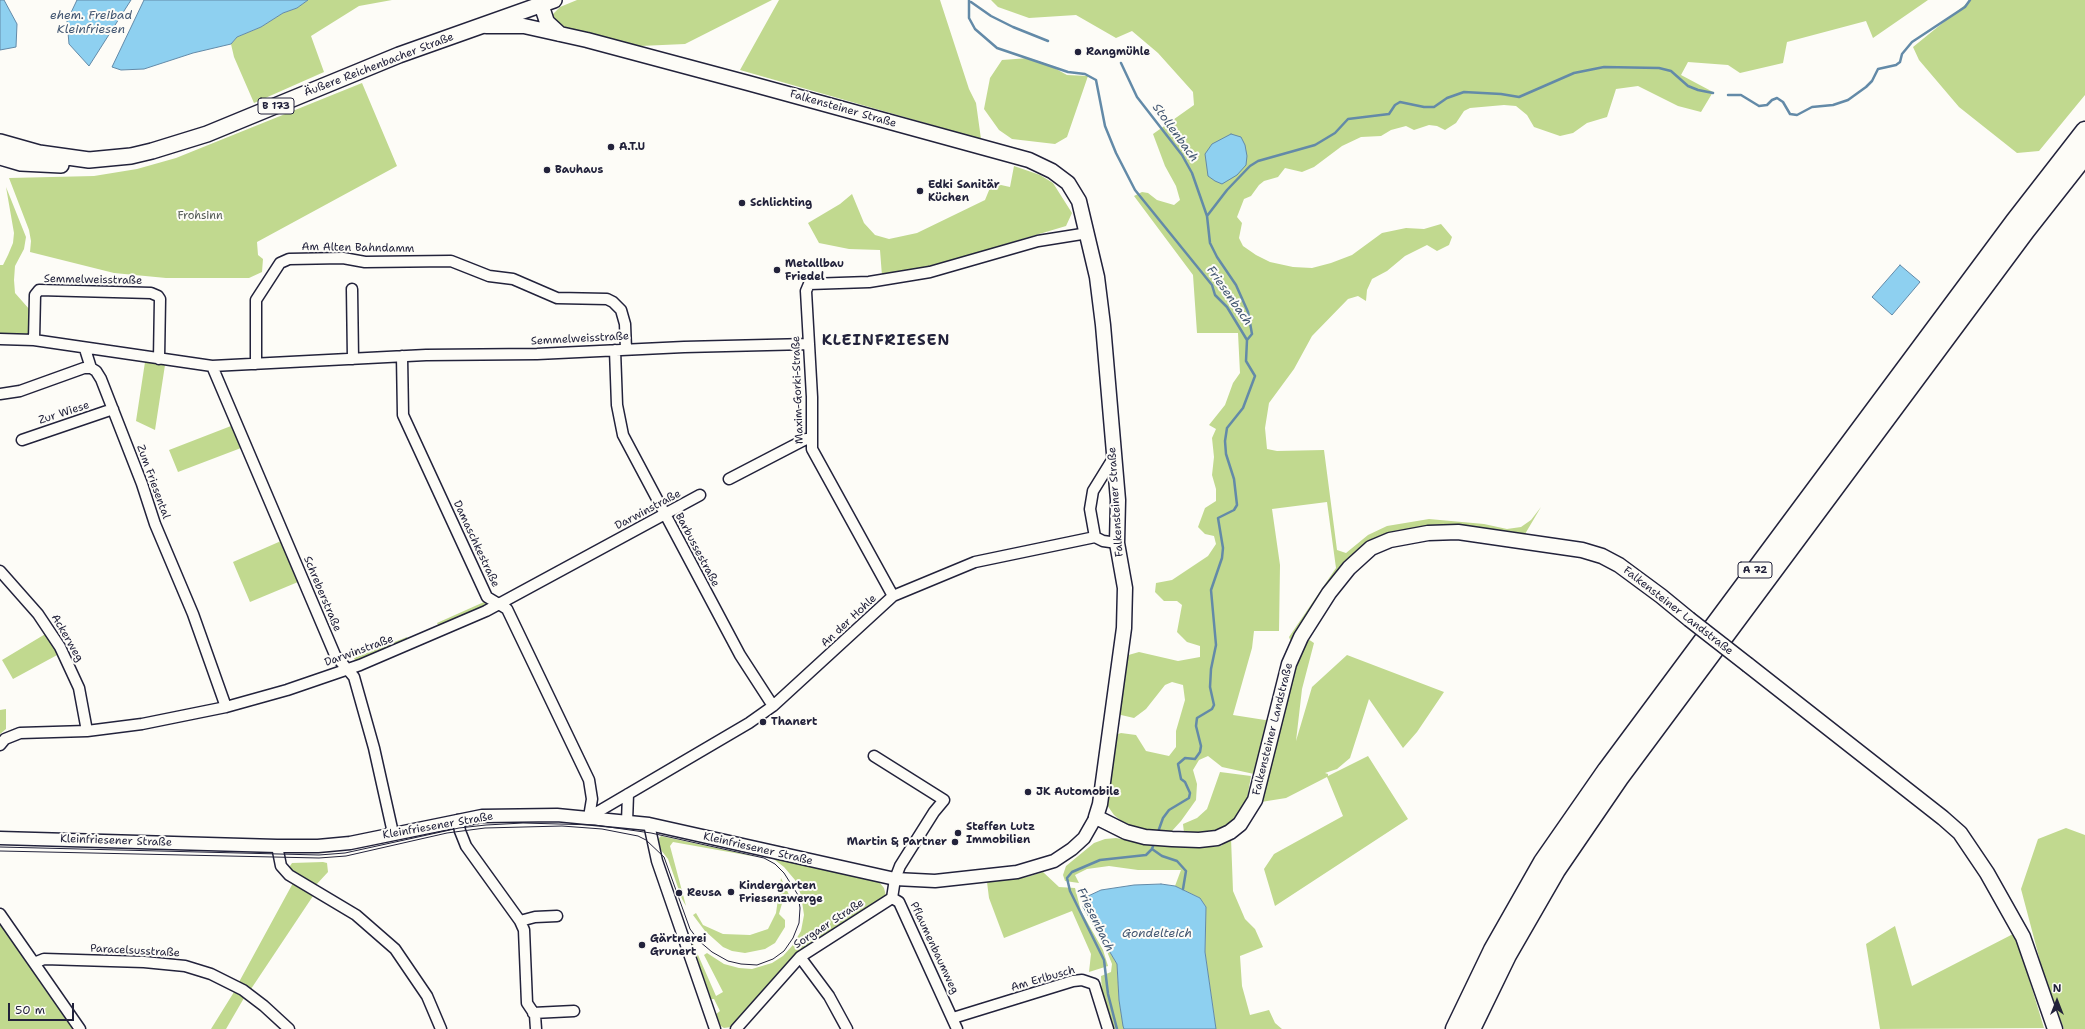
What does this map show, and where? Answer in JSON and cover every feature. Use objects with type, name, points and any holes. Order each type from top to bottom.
[{"type":"highway","name":"A 72","points":[[1455,1029],[1493,950],[1543,862],[1603,776],[2015,221],[2085,131]]},
{"type":"highway","name":"A 72","points":[[1471,1029],[1507,955],[1556,870],[1619,778],[2021,236],[2085,155]]},
{"type":"main road","name":"Äußere Reichenbacher Straße","points":[[0,157],[21,163],[58,166],[152,151],[207,134],[392,58],[541,4]]},
{"type":"main road","points":[[538,29],[533,24],[541,4]]},
{"type":"main road","points":[[541,4],[550,26],[560,34]]},
{"type":"main road","name":"Falkensteiner Straße","points":[[480,26],[518,25],[538,29],[748,83],[1029,160],[1052,171],[1068,183],[1079,201],[1088,233],[1097,278],[1103,325],[1118,500],[1117,542],[1125,588],[1125,612],[1100,804],[1096,817]]},
{"type":"main road","name":"Äußere Reichenbacher Straße","points":[[0,142],[39,154],[89,160]]},
{"type":"main road","name":"Falkensteiner Landstraße","points":[[1096,817],[1126,832],[1172,840],[1217,838],[1230,832],[1240,824],[1249,813],[1255,800],[1289,664],[1301,637],[1329,593],[1349,568],[1371,548],[1409,535],[1458,532],[1582,550],[1602,556],[1619,565],[1661,596],[1960,833],[1987,873],[2023,936],[2055,1029]]},
{"type":"street","name":"Maxim-Gorki-Straße","points":[[892,596],[812,449],[812,397],[806,291],[809,284],[869,282],[930,272],[1038,241],[1088,233]]},
{"type":"street","name":"Am Alten Bahndamm","points":[[256,364],[256,300],[280,263],[289,259],[343,258],[365,262],[451,261],[489,276],[513,279],[557,298],[607,299],[619,306],[623,315],[626,349]]},
{"type":"street","name":"Semmelweisstraße","points":[[34,340],[35,295],[39,290],[152,293],[160,299],[159,359]]},
{"type":"street","points":[[352,290],[353,359]]},
{"type":"street","points":[[0,339],[34,340],[84,348]]},
{"type":"street","name":"Semmelweisstraße","points":[[84,348],[212,366],[402,356],[808,344]]},
{"type":"street","name":"Zum Friesental","points":[[84,348],[91,368],[96,371],[101,379],[113,409],[142,484],[155,524],[193,614],[226,707]]},
{"type":"street","name":"Barbussestraße","points":[[614,350],[617,405],[620,427],[740,655],[773,706]]},
{"type":"street","name":"Damaschkestraße","points":[[402,356],[403,415],[487,597],[507,610],[589,780],[592,798],[589,816]]},
{"type":"street","name":"Schreberstraße","points":[[212,366],[335,655],[354,677],[361,699],[393,833]]},
{"type":"street","points":[[0,394],[33,388],[84,368],[91,368]]},
{"type":"street","name":"Zur Wiese","points":[[22,440],[113,409]]},
{"type":"street","points":[[729,479],[806,439],[811,440]]},
{"type":"street","points":[[1095,537],[1090,509],[1093,491],[1114,457]]},
{"type":"street","name":"Darwinstraße","points":[[0,745],[4,739],[20,733],[87,731],[142,724],[226,707],[287,690],[412,644],[486,611],[700,496]]},
{"type":"street","name":"An der Hohle","points":[[589,816],[773,706],[892,596],[975,562],[1095,537],[1103,541],[1117,542]]},
{"type":"street","name":"Ackerweg","points":[[0,571],[38,614],[60,647],[79,688],[87,731]]},
{"type":"street","points":[[874,756],[944,800],[900,866],[895,879],[892,898]]},
{"type":"street","points":[[628,794],[628,822]]},
{"type":"street","name":"Kleinfriesener Straße","points":[[0,838],[318,846],[350,843],[482,816],[520,814],[589,816],[649,824],[895,879],[935,881],[1017,872],[1054,861],[1072,849],[1084,838],[1096,817]]},
{"type":"street","points":[[458,820],[460,831],[466,846],[520,921],[525,938],[527,1003],[533,1013],[536,1029]]},
{"type":"street","points":[[649,824],[657,861],[715,1029]]},
{"type":"street","points":[[277,846],[281,866],[289,875],[356,915],[395,948],[428,996],[441,1029]]},
{"type":"street","name":"Sorgaer Straße","points":[[736,1029],[800,957],[892,898]]},
{"type":"street","name":"Pflaumenbaumweg","points":[[892,898],[899,902],[957,1029]]},
{"type":"street","points":[[0,914],[80,1029]]},
{"type":"street","points":[[520,921],[535,917],[557,916]]},
{"type":"street","points":[[800,957],[829,996],[847,1029]]},
{"type":"street","name":"Paracelsusstraße","points":[[34,963],[44,959],[144,962],[185,966],[211,974],[243,990],[264,1006],[289,1029]]},
{"type":"street","name":"Am Erlbusch","points":[[953,1018],[1073,981],[1082,980],[1094,984],[1108,1029]]},
{"type":"street","points":[[533,1013],[574,1011]]},
{"type":"green space","points":[[308,0],[392,0],[359,6],[311,36],[324,72],[254,103],[234,57],[231,44],[237,37],[261,27],[283,13],[297,8]]},
{"type":"green space","points":[[577,0],[772,0],[685,44],[640,46],[560,27],[554,22],[553,14],[560,7]]},
{"type":"green space","points":[[779,0],[940,0],[969,89],[976,103],[981,139],[740,70]]},
{"type":"green space","points":[[991,0],[1928,0],[1873,38],[1866,21],[1787,42],[1783,63],[1740,73],[1728,65],[1688,62],[1681,75],[1713,92],[1701,112],[1678,106],[1638,86],[1616,89],[1607,117],[1587,123],[1573,133],[1560,136],[1534,127],[1527,115],[1516,106],[1504,105],[1470,108],[1464,111],[1456,123],[1445,130],[1437,126],[1429,125],[1414,130],[1406,126],[1391,130],[1381,136],[1361,137],[1342,146],[1314,167],[1302,172],[1285,168],[1278,177],[1264,181],[1251,196],[1244,199],[1237,217],[1242,223],[1239,238],[1243,246],[1270,262],[1293,267],[1312,268],[1331,263],[1352,255],[1382,233],[1406,228],[1424,229],[1441,224],[1452,237],[1449,245],[1437,251],[1427,245],[1405,256],[1387,271],[1372,279],[1367,290],[1366,301],[1358,296],[1348,299],[1312,336],[1294,369],[1269,403],[1265,428],[1267,449],[1277,451],[1324,450],[1337,550],[1346,553],[1368,535],[1387,526],[1429,519],[1484,524],[1507,529],[1521,527],[1531,520],[1541,507],[1525,534],[1519,535],[1457,526],[1433,525],[1407,529],[1381,538],[1293,642],[1291,642],[1289,637],[1336,568],[1327,502],[1272,509],[1280,565],[1279,631],[1254,631],[1252,648],[1233,715],[1265,720],[1278,717],[1305,637],[1314,643],[1302,689],[1296,741],[1312,687],[1347,655],[1444,692],[1417,732],[1403,748],[1369,699],[1350,758],[1337,769],[1325,773],[1328,774],[1328,776],[1368,756],[1408,819],[1275,906],[1264,869],[1274,854],[1343,816],[1327,777],[1286,798],[1261,802],[1264,782],[1254,774],[1222,767],[1208,756],[1199,760],[1193,770],[1197,784],[1196,800],[1171,832],[1147,831],[1124,823],[1114,815],[1107,805],[1106,792],[1112,736],[1121,733],[1136,735],[1146,751],[1169,756],[1176,747],[1176,731],[1185,700],[1183,685],[1172,682],[1165,685],[1146,709],[1134,718],[1121,715],[1115,711],[1125,656],[1139,652],[1178,661],[1200,657],[1200,646],[1187,642],[1177,632],[1182,605],[1177,601],[1164,601],[1155,592],[1156,583],[1172,580],[1208,556],[1216,544],[1214,536],[1205,534],[1198,527],[1205,508],[1216,501],[1216,489],[1212,475],[1214,457],[1212,438],[1216,429],[1209,425],[1225,405],[1233,383],[1240,373],[1238,333],[1197,333],[1193,275],[1134,196],[1142,192],[1148,193],[1157,200],[1174,205],[1180,200],[1176,186],[1165,166],[1153,134],[1194,105],[1193,92],[1158,53],[1132,31],[1116,38],[1076,15],[1029,18],[998,7]]},
{"type":"green space","points":[[1971,0],[2085,0],[2085,95],[2039,151],[2017,153],[1959,107],[1919,60],[1913,47]]},
{"type":"green space","points":[[1029,58],[1047,64],[1067,75],[1088,76],[1067,137],[1055,144],[1012,139],[999,130],[984,109],[990,78],[1002,60]]},
{"type":"green space","name":"Frohsinn","points":[[362,83],[397,166],[257,242],[258,255],[263,259],[262,272],[249,278],[166,278],[114,273],[30,252],[31,241],[29,230],[9,178],[94,176],[137,169],[176,158]]},
{"type":"green space","points":[[1014,166],[1040,175],[1053,183],[1072,213],[1066,226],[942,263],[882,276],[880,250],[849,249],[819,243],[808,223],[840,204],[852,194],[864,223],[875,235],[889,239],[917,233],[985,200],[992,183],[1010,187]]},
{"type":"green space","points":[[6,187],[26,237],[24,249],[15,266],[14,280],[15,293],[30,310],[30,334],[24,336],[0,335],[0,265],[3,265],[8,255],[13,243],[14,233]]},
{"type":"green space","points":[[145,362],[165,365],[155,430],[136,421]]},
{"type":"green space","points":[[231,426],[241,448],[178,472],[169,450]]},
{"type":"green space","points":[[281,541],[298,582],[250,602],[233,562]]},
{"type":"green space","points":[[484,599],[486,606],[439,627],[437,623],[484,602]]},
{"type":"green space","points":[[47,633],[59,654],[13,679],[2,660]]},
{"type":"green space","points":[[407,637],[408,641],[356,663],[354,658]]},
{"type":"green space","points":[[6,709],[6,729],[0,734],[0,710]]},
{"type":"green space","points":[[1220,772],[1251,776],[1247,799],[1242,810],[1230,823],[1216,831],[1184,833],[1183,824],[1197,818],[1207,809]]},
{"type":"green space","points":[[2066,828],[2085,835],[2085,1029],[2064,1029],[2044,976],[2021,889],[2038,839]]},
{"type":"green space","points":[[661,836],[757,857],[673,842],[670,846],[686,906],[682,899],[668,859],[657,845]]},
{"type":"green space","points":[[1116,838],[1160,846],[1213,847],[1221,846],[1231,838],[1233,891],[1245,919],[1255,929],[1263,947],[1240,956],[1242,986],[1250,1015],[1269,1010],[1275,1023],[1282,1029],[1216,1029],[1205,952],[1206,907],[1200,898],[1175,886],[1181,870],[1138,870],[1109,866],[1087,869],[1075,875],[1079,883],[1065,881],[1063,875],[1066,866],[1094,843],[1105,839]]},
{"type":"green space","points":[[771,857],[879,882],[884,888],[886,896],[806,946],[785,965],[731,1027],[724,1028],[719,1025],[715,1015],[720,1011],[714,999],[710,999],[688,932],[716,996],[723,992],[704,955],[707,953],[724,964],[739,968],[752,969],[772,963],[783,956],[792,946],[801,931],[804,915],[801,895],[795,880],[784,867]]},
{"type":"green space","points":[[292,863],[327,863],[328,872],[315,886],[288,869]]},
{"type":"green space","points":[[1043,872],[1059,887],[1075,888],[1081,911],[1103,950],[1108,966],[1089,972],[1091,954],[1072,911],[1004,938],[989,898],[987,882],[947,886],[1027,877]]},
{"type":"green space","points":[[781,878],[791,899],[783,900],[779,914],[785,920],[785,927],[775,943],[765,949],[745,953],[732,951],[723,947],[705,931],[693,915],[696,913],[703,925],[723,934],[750,935],[768,929],[776,913]]},
{"type":"green space","points":[[293,883],[313,896],[251,989],[239,982]]},
{"type":"green space","points":[[1083,907],[1117,964],[1119,1000],[1124,1029],[1113,1029],[1102,993],[1101,976],[1111,972],[1112,964],[1106,949]]},
{"type":"green space","points":[[0,922],[46,991],[74,1029],[0,1029]]},
{"type":"green space","points":[[1895,926],[1912,986],[2015,933],[2044,1028],[1880,1029],[1866,944]]},
{"type":"green space","points":[[234,992],[244,998],[226,1029],[211,1029]]},
{"type":"water","points":[[0,0],[4,0],[17,24],[16,47],[0,50]]},
{"type":"water","name":"ehem. Freibad Kleinfriesen","points":[[77,0],[131,0],[89,66],[69,44],[67,21]]},
{"type":"water","points":[[144,0],[308,0],[297,8],[283,13],[261,27],[237,37],[231,44],[193,53],[144,69],[121,70],[112,67]]},
{"type":"water","points":[[1231,134],[1241,137],[1245,145],[1247,156],[1246,165],[1237,175],[1222,184],[1208,176],[1205,154],[1212,144]]},
{"type":"water","points":[[1900,265],[1920,282],[1892,315],[1872,297]]},
{"type":"water","name":"Gondelteich","points":[[1161,884],[1175,886],[1200,898],[1206,907],[1205,952],[1216,1029],[1124,1029],[1119,1000],[1117,964],[1083,907],[1086,897],[1101,890],[1134,885]]},
{"type":"waterway","name":"Friesenbach","points":[[969,0],[969,18],[975,29],[997,48],[1068,72],[1085,74],[1096,80],[1105,126],[1116,153],[1135,190],[1212,285],[1215,295],[1227,307],[1247,340],[1246,361],[1255,376],[1243,408],[1227,428],[1225,441],[1226,454],[1234,479],[1237,505],[1234,510],[1218,518],[1223,548],[1222,558],[1211,590],[1216,645],[1211,669],[1210,687],[1214,705],[1212,709],[1197,718],[1196,726],[1201,746],[1200,752],[1195,759],[1185,758],[1178,764],[1181,779],[1185,782],[1190,793],[1189,798],[1169,810],[1163,818],[1158,832]]},
{"type":"waterway","name":"Stollenbach","points":[[1728,95],[1741,95],[1759,106],[1767,105],[1772,100],[1777,98],[1783,102],[1790,114],[1797,115],[1812,107],[1833,105],[1848,100],[1872,81],[1878,69],[1896,65],[1900,62],[1902,54],[1912,42],[1965,7],[1970,0]]},
{"type":"waterway","name":"Stollenbach","points":[[971,2],[991,16],[1013,27],[1048,41]]},
{"type":"waterway","name":"Stollenbach","points":[[1121,63],[1137,97],[1182,155],[1192,173],[1207,216],[1210,243],[1217,257],[1236,285],[1248,312],[1252,334],[1247,340]]},
{"type":"waterway","name":"Stollenbach","points":[[1207,216],[1227,190],[1250,166],[1258,161],[1315,145],[1335,133],[1348,119],[1389,114],[1395,105],[1400,102],[1424,107],[1434,107],[1447,98],[1464,92],[1501,94],[1519,97],[1574,73],[1604,67],[1659,68],[1671,71],[1688,86],[1713,93]]},
{"type":"waterway","name":"Friesenbach","points":[[1117,1029],[1108,994],[1104,960],[1070,891],[1067,878],[1072,872],[1100,860],[1146,855],[1152,849],[1154,843]]},
{"type":"waterway","points":[[1152,849],[1162,856],[1177,861],[1186,871],[1183,889]]},
{"type":"tram line","points":[[0,847],[319,855],[345,853],[459,828],[486,825],[523,823],[595,825],[651,833],[764,858],[775,864],[784,873],[798,895],[800,908],[799,923],[793,938],[784,951],[773,959],[757,965],[728,961],[712,952],[699,941],[690,929],[664,857],[646,840],[638,836],[602,829],[562,826],[485,828],[447,833],[346,856],[319,858],[0,851]]},
{"type":"place","name":"Rangmühle","points":[[1078,52]]},
{"type":"place","name":"A.T.U","points":[[611,147]]},
{"type":"place","name":"Bauhaus","points":[[547,170]]},
{"type":"place","name":"Edki Sanitär Küchen","points":[[920,191]]},
{"type":"place","name":"Schlichting","points":[[742,203]]},
{"type":"place","name":"Metallbau Friedel","points":[[777,270]]},
{"type":"place","name":"Thanert","points":[[763,722]]},
{"type":"place","name":"JK Automobile","points":[[1028,792]]},
{"type":"place","name":"Steffen Lutz Immobilien","points":[[958,833]]},
{"type":"place","name":"Martin & Partner","points":[[955,842]]},
{"type":"place","name":"Kindergarten Friesenzwerge","points":[[731,892]]},
{"type":"place","name":"Reusa","points":[[679,893]]},
{"type":"place","name":"Gärtnerei Grunert","points":[[642,945]]},
{"type":"district","name":"KLEINFRIESEN","points":[[886,341]]}]
